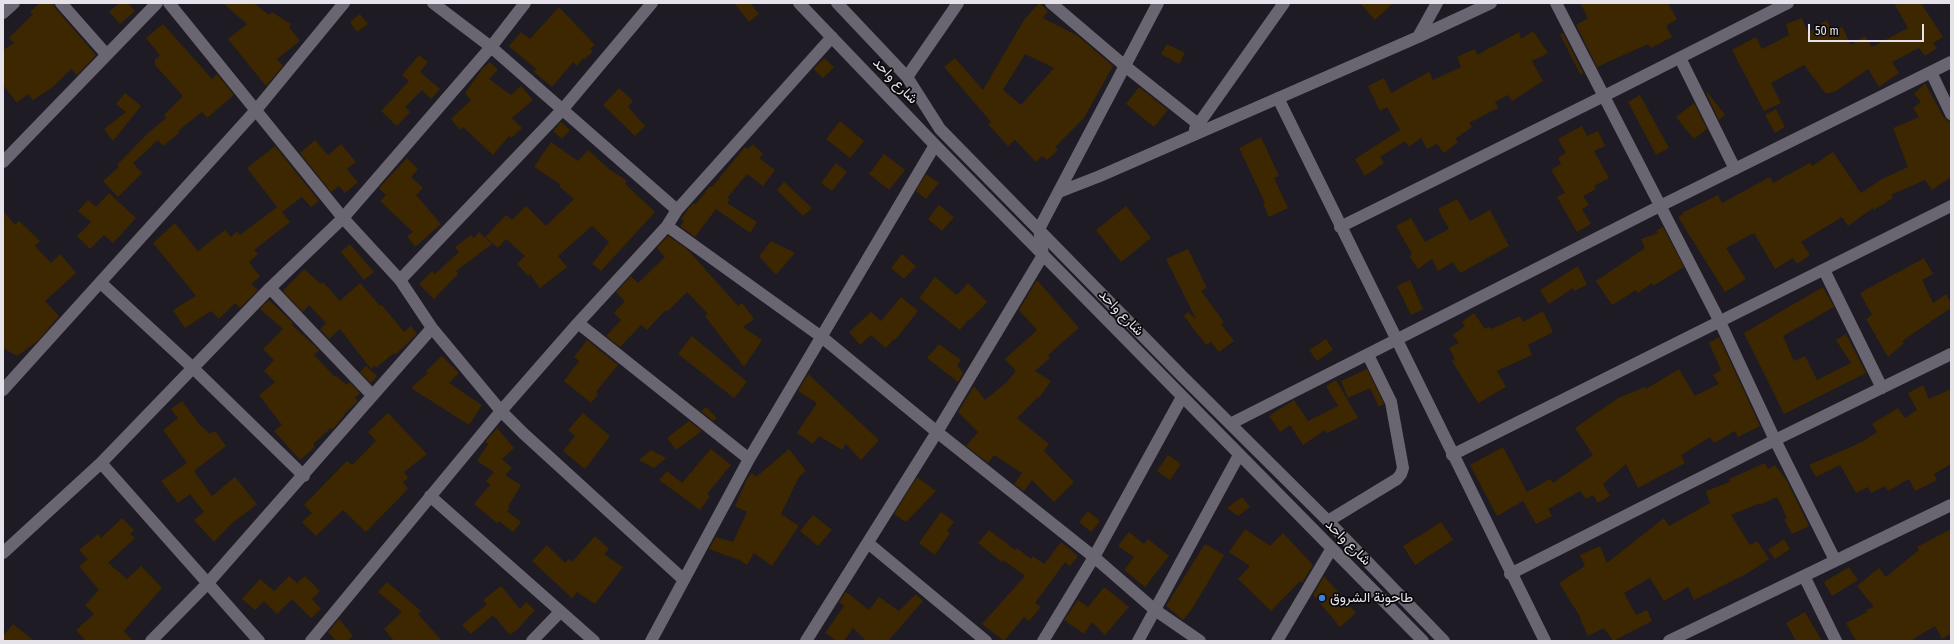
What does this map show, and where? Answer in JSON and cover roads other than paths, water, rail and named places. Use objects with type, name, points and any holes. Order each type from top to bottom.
[{"type":"street","points":[[3,13],[14,3]]},
{"type":"street","points":[[61,3],[106,54]]},
{"type":"street","points":[[3,162],[157,3]]},
{"type":"street","points":[[169,3],[343,218],[400,280],[432,328],[501,411],[523,433],[684,580]]},
{"type":"street","points":[[3,390],[256,110],[344,3]]},
{"type":"street","points":[[433,3],[491,47],[677,210]]},
{"type":"street","points":[[3,553],[101,464],[270,288],[343,218],[491,47],[525,3]]},
{"type":"street","points":[[400,280],[563,109],[652,3]]},
{"type":"street","name":"شارع واحد","points":[[799,3],[935,145],[1423,641]]},
{"type":"street","name":"شارع واحد","points":[[837,3],[907,77],[940,129],[1230,424],[1348,541],[1444,641]]},
{"type":"street","points":[[907,77],[958,3]]},
{"type":"street","points":[[1051,3],[1198,124]]},
{"type":"street","points":[[806,641],[937,432],[1043,255],[1039,229],[1158,3]]},
{"type":"street","points":[[1190,136],[1284,3]]},
{"type":"street","points":[[1059,192],[1100,176],[1418,37],[1491,3]]},
{"type":"street","points":[[1556,3],[1720,322],[1775,440],[1835,560]]},
{"type":"street","points":[[1340,227],[1788,3]]},
{"type":"street","points":[[1418,37],[1436,4]]},
{"type":"street","points":[[311,641],[501,411],[578,323],[667,226],[677,210],[832,37]]},
{"type":"street","points":[[1680,58],[1735,169]]},
{"type":"street","points":[[1230,424],[1660,206],[1951,62]]},
{"type":"street","points":[[1931,72],[1951,114]]},
{"type":"street","points":[[1278,98],[1510,574],[1545,641]]},
{"type":"street","points":[[652,641],[749,459],[823,338],[935,145]]},
{"type":"street","points":[[1452,455],[1951,206]]},
{"type":"street","points":[[667,226],[823,338],[1094,558],[1155,610],[1200,641]]},
{"type":"street","points":[[1824,270],[1882,388]]},
{"type":"street","points":[[101,283],[193,368],[304,476]]},
{"type":"street","points":[[270,288],[372,395]]},
{"type":"street","points":[[578,323],[749,459]]},
{"type":"street","points":[[151,641],[207,584],[304,476],[372,395],[432,328]]},
{"type":"street","points":[[1510,574],[1775,440],[1951,354]]},
{"type":"street","points":[[1328,521],[1397,479],[1403,468],[1391,402],[1368,355]]},
{"type":"street","points":[[1042,641],[1094,558],[1182,397]]},
{"type":"street","points":[[1138,641],[1239,455]]},
{"type":"street","points":[[101,464],[259,641]]},
{"type":"street","points":[[430,496],[594,641]]},
{"type":"street","points":[[1669,641],[1951,505]]},
{"type":"street","points":[[1277,641],[1334,551],[1348,541]]},
{"type":"street","points":[[868,543],[986,641]]},
{"type":"street","points":[[1804,576],[1836,641]]},
{"type":"street","points":[[532,641],[560,612]]},
{"type":"place","name":"طاحونة الشروق","points":[[1322,598]]}]
